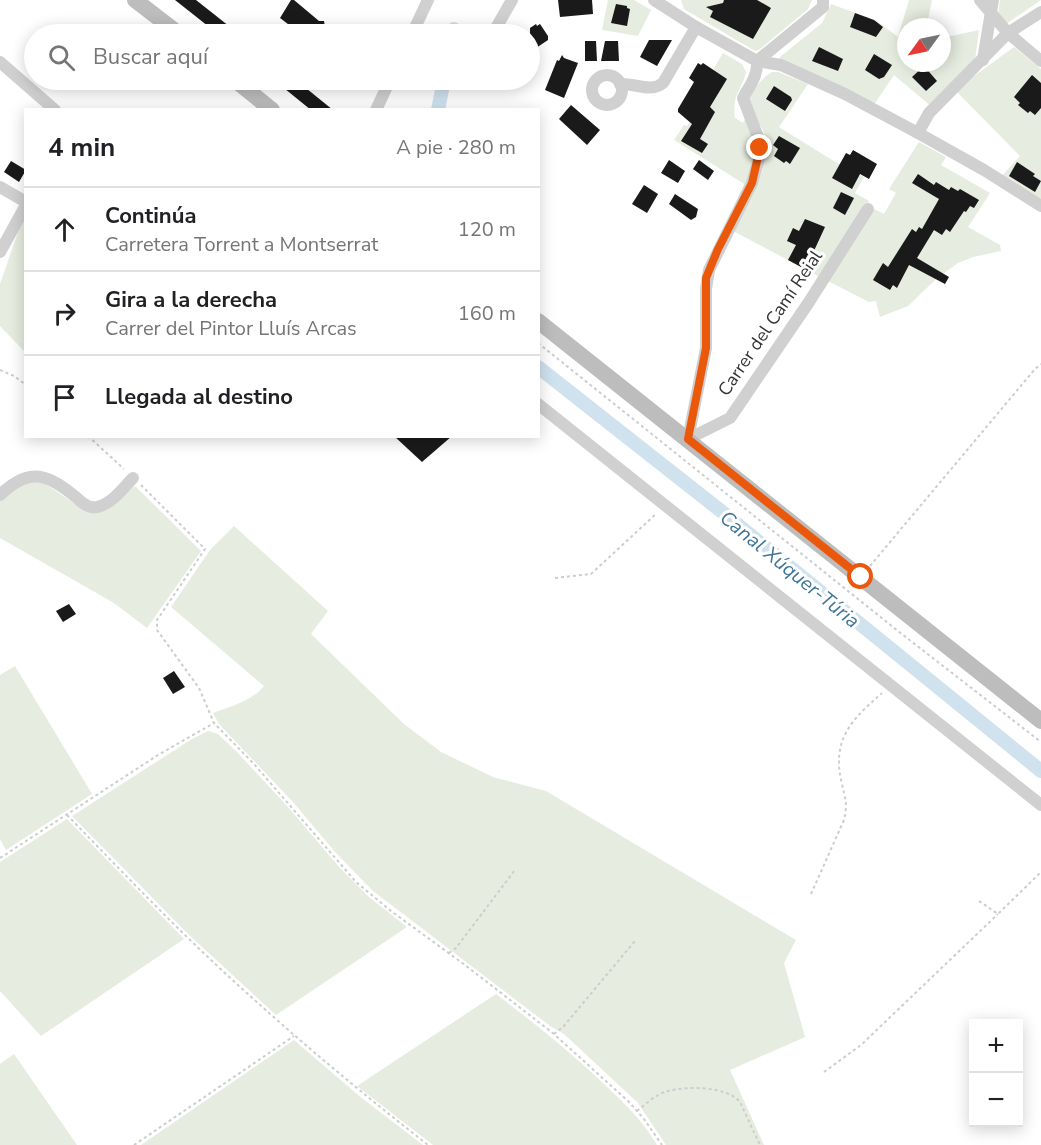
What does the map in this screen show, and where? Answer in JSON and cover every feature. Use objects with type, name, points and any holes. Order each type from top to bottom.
[{"type":"main road","points":[[135,0],[165,24]]},
{"type":"main road","points":[[247,90],[270,108]]},
{"type":"main road","points":[[540,323],[1041,721]]},
{"type":"street","points":[[417,24],[429,0]]},
{"type":"street","points":[[498,24],[512,0]]},
{"type":"street","points":[[757,61],[824,7],[823,0]]},
{"type":"street","points":[[980,0],[992,6],[1008,33],[1041,61]]},
{"type":"street","points":[[661,2],[696,27],[757,61],[781,65],[845,94],[984,170],[1041,206]]},
{"type":"street","points":[[983,61],[992,6]]},
{"type":"street","points":[[918,133],[929,113],[983,61],[1008,33],[1041,12]]},
{"type":"street","points":[[620,84],[658,87],[696,27]]},
{"type":"street","points":[[688,439],[706,348],[706,278],[718,249],[752,183],[759,159],[758,137],[743,98],[758,70],[757,61]]},
{"type":"street","points":[[0,62],[24,83]]},
{"type":"street","points":[[32,90],[53,108]]},
{"type":"street","points":[[377,108],[385,90]]},
{"type":"street","points":[[0,187],[24,203]]},
{"type":"street","points":[[0,252],[24,208]]},
{"type":"street","name":"Carrer del Camí Reial","points":[[688,439],[730,418],[748,395],[868,209]]},
{"type":"street","points":[[540,406],[1041,805]]},
{"type":"street","points":[[0,495],[21,478],[34,475],[57,484],[85,506],[96,508],[112,499],[133,478]]},
{"type":"path","points":[[540,345],[898,631],[1041,742]]},
{"type":"path","points":[[861,577],[1041,364]]},
{"type":"path","points":[[0,370],[24,384]]},
{"type":"path","points":[[90,438],[205,549],[157,620],[157,630],[199,688],[214,723],[254,764],[356,882],[554,1034],[638,1111],[662,1145]]},
{"type":"path","points":[[555,578],[591,574],[665,505]]},
{"type":"path","points":[[812,894],[847,808],[838,760],[842,739],[858,714],[891,685]]},
{"type":"path","points":[[0,858],[158,755],[214,723]]},
{"type":"path","points":[[67,815],[186,936],[294,1036],[361,1093],[428,1145]]},
{"type":"path","points":[[449,953],[456,948],[515,870]]},
{"type":"path","points":[[824,1072],[861,1045],[1041,872]]},
{"type":"path","points":[[979,901],[998,914]]},
{"type":"path","points":[[554,1034],[563,1027],[635,941]]},
{"type":"path","points":[[134,1145],[294,1036]]},
{"type":"path","points":[[638,1111],[653,1098],[667,1091],[718,1090],[740,1102],[760,1145]]},
{"type":"shaded area","points":[[608,0],[634,0],[651,10],[638,36],[602,30]]},
{"type":"shaded area","points":[[681,0],[812,0],[808,9],[755,51],[684,9]]},
{"type":"shaded area","points":[[909,0],[932,0],[928,18],[904,18]]},
{"type":"shaded area","points":[[1000,0],[1041,0],[1006,24],[998,15]]},
{"type":"shaded area","points":[[831,4],[877,21],[897,36],[897,72],[951,72],[951,36],[979,30],[975,60],[932,107],[894,75],[873,106],[779,60],[822,23]]},
{"type":"shaded area","points":[[1014,47],[1041,69],[1041,203],[1000,178],[1020,156],[955,90]]},
{"type":"shaded area","points":[[723,53],[742,64],[746,72],[734,109],[735,118],[743,123],[745,119],[758,143],[749,187],[674,140],[684,125],[687,126],[704,99],[698,95]]},
{"type":"shaded area","points":[[772,72],[778,72],[808,84],[779,127],[864,177],[855,193],[869,201],[822,278],[733,231],[758,182],[765,155],[766,142],[763,130],[751,113],[749,101],[757,85]]},
{"type":"shaded area","points":[[919,142],[946,157],[941,165],[990,193],[968,227],[1000,245],[1001,251],[958,263],[936,279],[908,306],[880,317],[876,301],[869,302],[828,281],[872,208],[884,214],[896,193],[889,189]]},
{"type":"shaded area","points":[[24,215],[24,351],[0,326],[0,284]]},
{"type":"shaded area","points":[[26,481],[41,481],[83,509],[118,499],[135,486],[201,551],[147,628],[114,603],[0,538],[0,499]]},
{"type":"shaded area","points":[[234,526],[328,611],[311,634],[404,724],[441,752],[493,777],[546,791],[796,940],[784,963],[805,1037],[730,1070],[764,1145],[666,1145],[638,1103],[564,1034],[550,1026],[373,891],[219,724],[213,713],[247,699],[264,686],[171,607],[210,550]]},
{"type":"shaded area","points":[[15,666],[92,794],[6,850],[0,839],[0,675]]},
{"type":"shaded area","points":[[208,731],[218,734],[237,752],[340,868],[369,897],[407,927],[276,1015],[188,934],[72,816]]},
{"type":"shaded area","points":[[67,819],[184,939],[41,1036],[0,991],[0,862]]},
{"type":"shaded area","points":[[496,994],[551,1037],[603,1083],[639,1120],[657,1145],[433,1145],[357,1086]]},
{"type":"shaded area","points":[[294,1040],[358,1095],[423,1145],[141,1145]]},
{"type":"shaded area","points":[[14,1054],[77,1145],[0,1145],[0,1064]]},
{"type":"building","points":[[175,0],[196,0],[226,24],[205,24]]},
{"type":"building","points":[[291,0],[294,0],[319,21],[324,21],[324,24],[288,24],[280,18]]},
{"type":"building","points":[[558,0],[592,0],[593,14],[560,17]]},
{"type":"building","points":[[724,0],[757,0],[771,8],[753,39],[710,17],[713,11],[706,7],[723,3]]},
{"type":"building","points":[[616,4],[627,6],[630,9],[627,26],[611,23]]},
{"type":"building","points":[[855,13],[874,20],[883,27],[876,37],[850,27]]},
{"type":"building","points":[[540,24],[548,36],[548,40],[540,45]]},
{"type":"building","points":[[649,40],[672,40],[657,66],[640,57]]},
{"type":"building","points":[[585,41],[596,41],[597,61],[585,61]]},
{"type":"building","points":[[605,41],[618,41],[619,61],[601,61]]},
{"type":"building","points":[[819,47],[843,59],[838,71],[812,61]]},
{"type":"building","points":[[874,54],[892,65],[884,77],[879,79],[865,70]]},
{"type":"building","points":[[562,55],[578,63],[564,98],[545,90],[557,60],[559,61]]},
{"type":"building","points":[[698,63],[701,65],[703,63],[727,79],[710,107],[715,112],[700,139],[708,144],[702,153],[681,141],[692,124],[678,112],[694,82],[689,78]]},
{"type":"building","points":[[917,72],[929,72],[937,81],[926,91],[912,77]]},
{"type":"building","points":[[1032,75],[1041,83],[1041,108],[1035,115],[1030,111],[1028,113],[1018,105],[1020,103],[1014,97]]},
{"type":"building","points":[[774,86],[791,97],[792,100],[785,111],[766,99]]},
{"type":"building","points":[[286,90],[308,90],[331,108],[309,108]]},
{"type":"building","points":[[571,105],[600,130],[587,145],[559,119]]},
{"type":"building","points":[[779,136],[800,148],[790,164],[774,156],[778,149],[773,145]]},
{"type":"building","points":[[853,150],[877,164],[869,179],[860,174],[852,189],[832,178],[846,153],[850,155]]},
{"type":"building","points":[[669,160],[685,171],[678,183],[661,173]]},
{"type":"building","points":[[699,160],[714,171],[708,180],[693,169]]},
{"type":"building","points":[[11,161],[24,169],[19,182],[4,172]]},
{"type":"building","points":[[1017,162],[1041,181],[1035,192],[1009,176]]},
{"type":"building","points":[[918,174],[934,185],[936,182],[949,190],[951,187],[958,191],[960,189],[979,200],[974,208],[970,206],[966,212],[964,211],[950,232],[946,229],[942,235],[934,230],[917,258],[949,277],[945,284],[909,265],[897,288],[893,285],[890,290],[873,280],[883,263],[888,267],[912,229],[916,232],[919,227],[922,229],[939,199],[912,183]]},
{"type":"building","points":[[644,185],[658,194],[647,213],[632,204]]},
{"type":"building","points":[[841,192],[854,198],[845,215],[833,208]]},
{"type":"building","points":[[675,194],[698,209],[696,217],[691,220],[669,204]]},
{"type":"building","points":[[805,219],[825,227],[813,253],[810,251],[801,267],[788,260],[796,245],[787,241],[793,228],[799,231]]},
{"type":"building","points":[[396,438],[450,438],[422,462]]},
{"type":"building","points":[[69,604],[76,614],[63,622],[56,611]]},
{"type":"building","points":[[174,671],[185,687],[173,694],[163,678]]},
{"type":"waterway","name":"Canal Xúquer-Túria","points":[[438,108],[442,90]]},
{"type":"waterway","name":"Canal Xúquer-Túria","points":[[540,369],[721,511],[1041,771]]},
{"type":"route","points":[[760,148],[752,183],[718,249],[706,278],[708,328],[706,348],[688,439],[861,577]]}]
